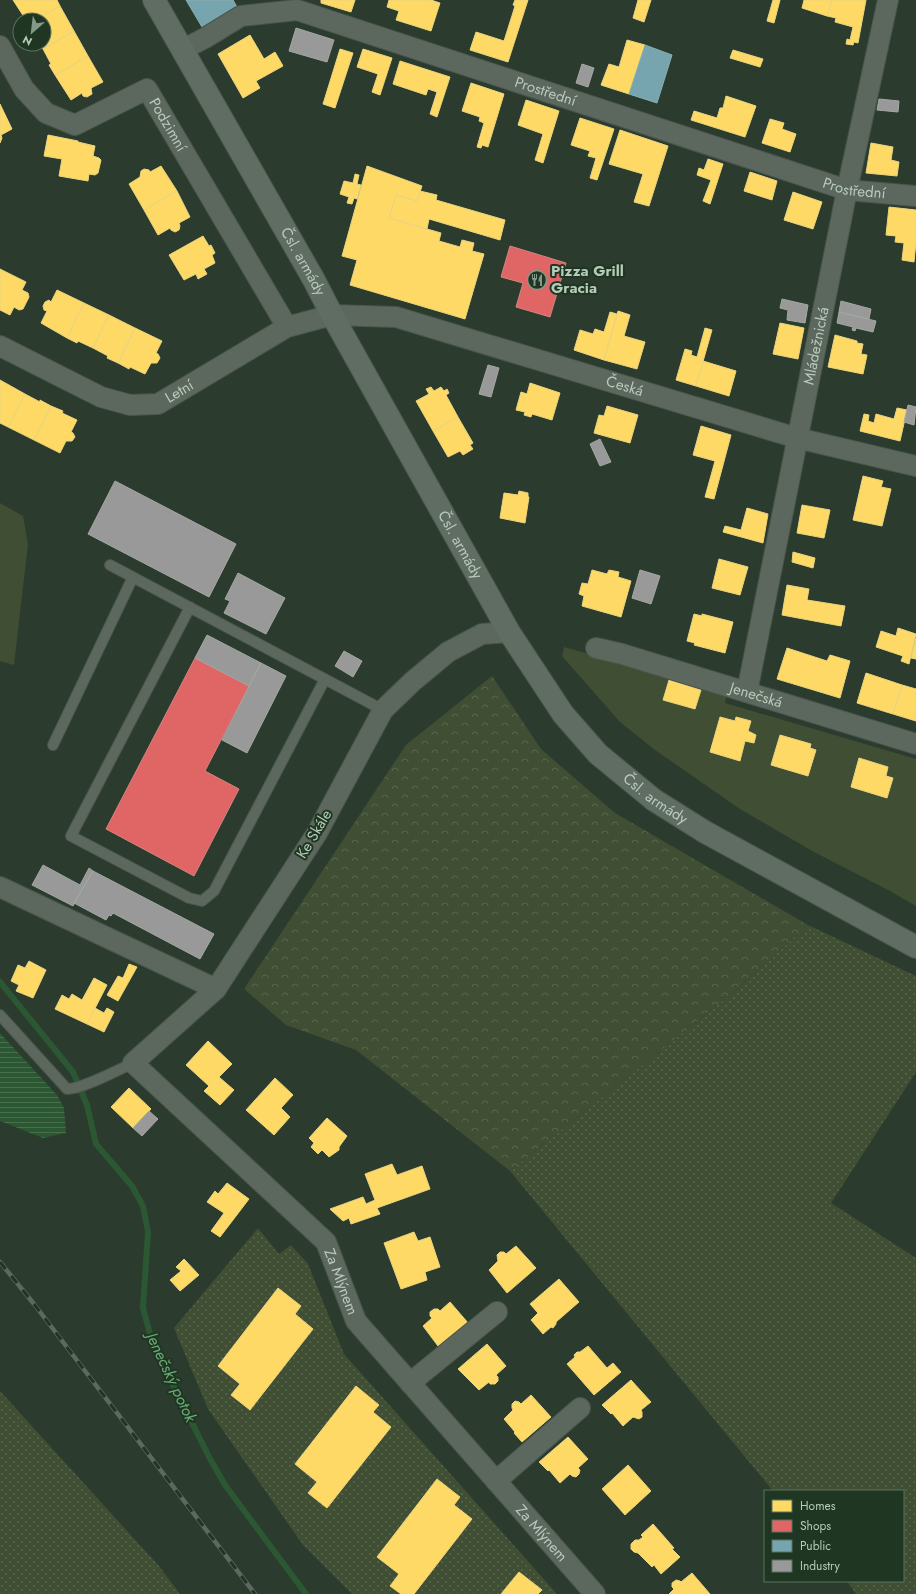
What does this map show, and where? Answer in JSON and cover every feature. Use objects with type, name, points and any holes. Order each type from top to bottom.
[{"type":"main road","name":"Čsl. armády","points":[[154,0],[314,280],[332,315],[509,632],[563,714],[598,754],[654,800],[705,832],[916,947]]},
{"type":"street","name":"Mládežnická","points":[[747,692],[847,190],[888,0]]},
{"type":"street","name":"Prostřední","points":[[182,50],[241,16],[297,10],[847,190],[916,196]]},
{"type":"street","name":"Podzimní","points":[[0,46],[24,89],[46,113],[75,125],[147,89],[287,327]]},
{"type":"street","name":"Letní","points":[[0,346],[101,397],[130,405],[158,404],[287,327],[332,315]]},
{"type":"street","name":"Česká","points":[[332,315],[396,317],[797,438],[916,466]]},
{"type":"street","name":"Ke Skále","points":[[133,1063],[216,989],[317,833],[383,710],[412,682],[448,652],[482,634],[509,632]]},
{"type":"street","name":"Jenečská","points":[[596,648],[622,654],[916,744]]},
{"type":"street","points":[[0,887],[216,989]]},
{"type":"street","name":"Za Mlýnem","points":[[133,1063],[326,1242],[356,1321],[595,1594]]},
{"type":"street","points":[[410,1383],[497,1312]]},
{"type":"street","points":[[496,1481],[580,1408]]},
{"type":"lane","points":[[110,565],[383,710]]},
{"type":"lane","points":[[53,745],[133,577]]},
{"type":"lane","points":[[190,608],[70,836],[189,898],[202,901],[214,891],[325,679]]},
{"type":"lane","points":[[0,1014],[66,1089],[71,1089],[133,1063]]},
{"type":"green space","points":[[0,503],[23,516],[28,544],[14,665],[0,661]]},
{"type":"green space","points":[[564,647],[727,693],[725,703],[916,759],[916,906],[814,852],[740,809],[655,750],[620,722],[562,656]]},
{"type":"green space","points":[[492,676],[541,749],[615,813],[808,925],[735,991],[510,1171],[356,1050],[286,1025],[244,989],[406,745]]},
{"type":"green space","points":[[808,925],[916,976],[916,1072],[831,1203],[916,1258],[916,1594],[856,1594],[848,1582],[904,1582],[904,1490],[772,1490],[510,1171],[735,991]]},
{"type":"green space","points":[[258,1228],[279,1254],[291,1245],[308,1264],[344,1354],[557,1594],[352,1594],[303,1545],[208,1409],[174,1328]]},
{"type":"green space","points":[[0,1391],[159,1566],[180,1594],[0,1594]]},
{"type":"shaded area","points":[[0,1033],[57,1095],[64,1108],[66,1133],[43,1138],[0,1121]]},
{"type":"building: Homes","points":[[13,0],[57,0],[60,6],[50,12],[21,12]]},
{"type":"building: Homes","points":[[321,0],[355,0],[351,12],[321,3]]},
{"type":"building: Homes","points":[[389,0],[431,0],[440,3],[431,31],[396,20],[399,11],[387,7]]},
{"type":"building: Homes","points":[[515,0],[528,0],[508,62],[470,50],[476,32],[504,41],[515,6],[513,5]]},
{"type":"building: Homes","points":[[638,0],[651,0],[644,22],[633,18]]},
{"type":"building: Homes","points":[[773,0],[780,0],[774,23],[767,21]]},
{"type":"building: Homes","points":[[804,0],[832,0],[827,16],[802,8]]},
{"type":"building: Homes","points":[[832,0],[866,0],[858,43],[854,42],[853,45],[846,44],[847,39],[850,40],[853,27],[835,22],[836,18],[827,16]]},
{"type":"building: Homes","points":[[60,6],[74,31],[52,44],[52,12],[50,12]]},
{"type":"building: Homes","points":[[74,31],[88,56],[55,75],[49,65],[51,64],[45,52],[52,52],[52,44]]},
{"type":"building: Homes","points":[[250,35],[264,59],[275,52],[283,66],[256,81],[260,88],[243,98],[218,54]]},
{"type":"building: Homes","points":[[627,40],[645,45],[629,94],[601,85],[609,64],[619,67]]},
{"type":"building: Homes","points":[[340,49],[353,53],[335,108],[323,104]]},
{"type":"building: Homes","points":[[363,49],[392,58],[380,95],[372,92],[378,74],[357,67]]},
{"type":"building: Homes","points":[[733,50],[763,59],[760,67],[730,58]]},
{"type":"building: Homes","points":[[88,56],[103,82],[91,88],[92,94],[87,97],[83,96],[82,93],[71,100],[55,75]]},
{"type":"building: Homes","points":[[400,61],[450,77],[437,117],[430,114],[437,92],[428,89],[426,95],[393,84]]},
{"type":"building: Homes","points":[[471,83],[504,94],[488,147],[482,145],[481,148],[477,147],[484,123],[479,121],[480,117],[462,111]]},
{"type":"building: Homes","points":[[726,96],[756,106],[745,137],[691,120],[694,111],[717,118],[720,108],[723,108]]},
{"type":"building: Homes","points":[[526,100],[559,111],[543,163],[535,160],[543,134],[518,125]]},
{"type":"building: Homes","points":[[0,104],[12,129],[1,135],[2,138],[0,143]]},
{"type":"building: Homes","points":[[580,118],[614,129],[597,180],[590,178],[596,158],[588,156],[590,151],[571,145]]},
{"type":"building: Homes","points":[[770,119],[784,123],[782,129],[796,134],[790,152],[762,143]]},
{"type":"building: Homes","points":[[620,130],[668,146],[649,206],[634,202],[643,174],[609,164]]},
{"type":"building: Homes","points":[[48,135],[95,146],[93,156],[101,160],[98,173],[95,175],[89,174],[88,181],[59,176],[62,159],[44,156]]},
{"type":"building: Homes","points":[[871,143],[893,147],[891,160],[899,162],[897,176],[866,173]]},
{"type":"building: Homes","points":[[708,159],[723,164],[710,204],[703,201],[711,180],[697,175],[699,168],[704,170]]},
{"type":"building: Homes","points":[[161,166],[177,191],[144,210],[129,184],[140,177],[141,171],[144,169],[149,170],[150,172]]},
{"type":"building: Homes","points":[[367,166],[422,186],[417,201],[396,195],[389,218],[441,233],[439,241],[460,247],[462,240],[474,243],[472,251],[484,254],[465,319],[350,285],[357,260],[342,256]]},
{"type":"building: Homes","points":[[750,172],[777,181],[772,200],[744,191]]},
{"type":"building: Homes","points":[[355,174],[359,175],[357,184],[361,185],[357,199],[354,198],[352,204],[347,203],[349,197],[340,194],[344,181],[353,183]]},
{"type":"building: Homes","points":[[177,191],[190,217],[179,223],[179,230],[175,232],[170,228],[158,235],[144,210]]},
{"type":"building: Homes","points":[[420,191],[437,195],[436,200],[505,220],[500,240],[429,219],[427,229],[389,218],[396,195],[417,201]]},
{"type":"building: Homes","points":[[793,192],[822,202],[813,229],[784,220]]},
{"type":"building: Homes","points":[[889,207],[916,210],[916,242],[914,262],[902,260],[904,243],[895,242],[896,236],[886,235]]},
{"type":"building: Homes","points":[[203,236],[209,246],[211,245],[215,253],[212,255],[215,263],[204,269],[207,274],[198,279],[196,274],[184,280],[169,255]]},
{"type":"building: Homes","points":[[0,269],[26,282],[22,290],[28,293],[29,297],[23,309],[19,310],[14,307],[10,315],[0,310]]},
{"type":"building: Homes","points":[[57,290],[84,303],[67,338],[41,323],[47,311],[44,310],[43,306],[45,302],[49,300],[51,302]]},
{"type":"building: Homes","points":[[84,303],[109,315],[93,348],[67,338]]},
{"type":"building: Homes","points":[[618,311],[630,315],[624,336],[645,342],[637,369],[604,360]]},
{"type":"building: Homes","points":[[610,312],[617,314],[604,360],[574,350],[580,330],[593,334],[595,329],[604,332]]},
{"type":"building: Homes","points":[[109,315],[135,328],[118,363],[107,358],[108,356],[93,348]]},
{"type":"building: Homes","points":[[780,323],[804,328],[798,359],[773,354]]},
{"type":"building: Homes","points":[[135,328],[162,341],[156,353],[160,358],[157,363],[151,363],[145,374],[130,367],[129,369],[118,363]]},
{"type":"building: Homes","points":[[705,328],[712,330],[696,386],[676,380],[685,349],[692,351],[691,355],[697,357]]},
{"type":"building: Homes","points":[[835,335],[863,344],[861,354],[867,355],[863,374],[828,367]]},
{"type":"building: Homes","points":[[703,361],[736,371],[729,396],[696,386]]},
{"type":"building: Homes","points":[[0,380],[25,394],[8,427],[0,423]]},
{"type":"building: Homes","points":[[530,383],[560,393],[552,420],[532,414],[531,417],[524,415],[525,412],[516,410],[521,392],[527,394]]},
{"type":"building: Homes","points":[[431,387],[434,391],[441,387],[444,391],[447,389],[449,393],[446,395],[458,417],[433,431],[416,401],[429,394],[426,389]]},
{"type":"building: Homes","points":[[25,394],[51,406],[34,440],[8,427]]},
{"type":"building: Homes","points":[[51,406],[63,411],[62,413],[77,420],[71,432],[75,437],[72,441],[66,441],[60,453],[34,440]]},
{"type":"building: Homes","points":[[607,406],[638,415],[630,443],[594,433],[599,415],[604,416]]},
{"type":"building: Homes","points":[[897,408],[907,410],[900,441],[860,431],[864,414],[869,415],[868,421],[874,423],[876,414],[894,419]]},
{"type":"building: Homes","points":[[458,417],[473,443],[470,445],[473,449],[463,455],[460,451],[448,457],[433,431]]},
{"type":"building: Homes","points":[[701,426],[731,435],[714,499],[705,497],[715,461],[693,455]]},
{"type":"building: Homes","points":[[863,476],[883,481],[881,487],[891,489],[882,526],[853,520]]},
{"type":"building: Homes","points":[[519,491],[528,493],[529,497],[525,523],[500,518],[504,493],[518,495]]},
{"type":"building: Homes","points":[[802,505],[830,510],[824,538],[797,533]]},
{"type":"building: Homes","points":[[747,508],[768,514],[763,543],[723,532],[725,526],[741,530]]},
{"type":"building: Homes","points":[[793,552],[815,558],[813,568],[792,562]]},
{"type":"building: Homes","points":[[719,559],[748,567],[740,595],[712,588]]},
{"type":"building: Homes","points":[[592,570],[607,574],[609,570],[619,572],[618,577],[631,581],[621,617],[582,606],[584,596],[579,594],[582,583],[588,584]]},
{"type":"building: Homes","points":[[787,585],[809,589],[807,600],[845,606],[841,626],[782,615]]},
{"type":"building: Homes","points":[[694,614],[702,616],[702,614],[733,622],[725,653],[694,645],[695,643],[687,641]]},
{"type":"building: Homes","points":[[898,628],[916,634],[909,664],[901,661],[903,656],[876,647],[881,631],[896,636]]},
{"type":"building: Homes","points":[[916,638],[916,659],[911,658]]},
{"type":"building: Homes","points":[[787,648],[827,661],[830,655],[850,661],[840,698],[777,679]]},
{"type":"building: Homes","points":[[866,673],[902,685],[893,714],[857,703]]},
{"type":"building: Homes","points":[[669,680],[701,690],[695,709],[663,700]]},
{"type":"building: Homes","points":[[902,685],[916,689],[916,721],[893,714]]},
{"type":"building: Homes","points":[[720,717],[735,721],[736,717],[751,721],[748,731],[756,735],[754,743],[745,741],[740,761],[710,752]]},
{"type":"building: Homes","points":[[780,735],[811,744],[810,748],[816,750],[808,776],[771,765]]},
{"type":"building: Homes","points":[[859,758],[888,767],[886,776],[893,778],[887,798],[851,787]]},
{"type":"building: Homes","points":[[29,961],[46,970],[33,998],[16,991],[19,985],[11,981],[18,965],[25,968]]},
{"type":"building: Homes","points":[[129,964],[137,967],[118,1001],[107,995],[118,976],[123,978]]},
{"type":"building: Homes","points":[[94,978],[107,985],[87,1024],[55,1009],[62,995],[69,999],[72,994],[82,1000]]},
{"type":"building: Homes","points":[[95,1008],[104,1013],[107,1008],[114,1012],[104,1032],[87,1024]]},
{"type":"building: Homes","points":[[208,1041],[232,1064],[219,1077],[234,1090],[220,1105],[204,1091],[209,1086],[186,1065]]},
{"type":"building: Homes","points":[[275,1078],[293,1095],[281,1108],[290,1117],[274,1135],[246,1110]]},
{"type":"building: Homes","points":[[129,1088],[151,1109],[133,1128],[111,1107]]},
{"type":"building: Homes","points":[[327,1118],[347,1136],[339,1147],[339,1150],[329,1157],[322,1150],[318,1154],[311,1147],[314,1143],[309,1138]]},
{"type":"building: Homes","points":[[392,1164],[397,1175],[422,1166],[430,1189],[377,1208],[380,1214],[351,1224],[349,1218],[343,1221],[330,1209],[363,1197],[366,1204],[375,1200],[365,1174]]},
{"type":"building: Homes","points":[[227,1183],[249,1199],[220,1237],[211,1231],[224,1213],[207,1202],[215,1191],[218,1194]]},
{"type":"building: Homes","points":[[414,1232],[418,1241],[430,1237],[440,1267],[425,1272],[427,1280],[401,1289],[384,1243]]},
{"type":"building: Homes","points":[[516,1246],[536,1268],[507,1293],[489,1270],[498,1261],[497,1255],[500,1252],[504,1252],[506,1254]]},
{"type":"building: Homes","points":[[184,1259],[199,1275],[180,1291],[170,1280],[181,1271],[176,1267]]},
{"type":"building: Homes","points":[[559,1279],[579,1302],[556,1322],[553,1328],[551,1327],[543,1334],[531,1320],[538,1313],[530,1304]]},
{"type":"building: Homes","points":[[278,1288],[301,1306],[295,1314],[313,1329],[250,1410],[231,1395],[240,1384],[218,1366]]},
{"type":"building: Homes","points":[[450,1302],[469,1324],[441,1350],[423,1326],[432,1318],[430,1316],[430,1312],[434,1309],[438,1309],[440,1311]]},
{"type":"building: Homes","points":[[487,1344],[506,1366],[496,1375],[498,1377],[498,1381],[495,1384],[490,1384],[489,1382],[479,1390],[458,1369]]},
{"type":"building: Homes","points":[[588,1346],[607,1368],[613,1363],[621,1372],[594,1395],[567,1364],[575,1357],[574,1355],[577,1352],[580,1352]]},
{"type":"building: Homes","points":[[631,1380],[651,1402],[641,1410],[642,1417],[639,1419],[633,1417],[623,1426],[612,1413],[611,1414],[602,1405]]},
{"type":"building: Homes","points":[[356,1386],[379,1405],[373,1412],[391,1427],[327,1508],[308,1493],[317,1482],[295,1464]]},
{"type":"building: Homes","points":[[531,1395],[551,1417],[522,1442],[504,1419],[513,1410],[512,1404],[515,1401],[521,1404]]},
{"type":"building: Homes","points":[[568,1437],[588,1459],[578,1468],[580,1470],[576,1477],[570,1474],[560,1483],[549,1470],[548,1471],[539,1462]]},
{"type":"building: Homes","points":[[628,1465],[651,1491],[625,1515],[602,1489]]},
{"type":"building: Homes","points":[[437,1479],[460,1497],[454,1505],[472,1519],[414,1594],[401,1594],[390,1586],[399,1574],[377,1557]]},
{"type":"building: Homes","points":[[653,1524],[680,1557],[661,1574],[654,1565],[652,1567],[638,1553],[631,1549],[631,1544],[635,1540],[639,1540],[643,1537],[641,1535]]},
{"type":"building: Homes","points":[[519,1572],[542,1590],[538,1594],[501,1594]]},
{"type":"building: Homes","points":[[692,1573],[710,1594],[669,1594],[674,1589],[672,1587],[672,1583],[676,1580],[681,1582]]},
{"type":"building: Shops","name":"Pizza Grill Gracia","points":[[510,246],[566,263],[550,317],[516,307],[523,283],[501,277]]},
{"type":"building: Shops","points":[[195,658],[249,686],[205,771],[239,789],[194,876],[106,829]]},
{"type":"building: Public","points":[[186,0],[233,0],[237,7],[202,27]]},
{"type":"building: Public","points":[[645,45],[672,55],[657,103],[629,94]]},
{"type":"building: Industry","points":[[296,28],[334,40],[327,62],[289,51]]},
{"type":"building: Industry","points":[[582,64],[594,68],[588,87],[576,83]]},
{"type":"building: Industry","points":[[879,99],[899,101],[898,112],[877,110]]},
{"type":"building: Industry","points":[[782,299],[808,305],[805,323],[787,320],[788,310],[780,308]]},
{"type":"building: Industry","points":[[841,301],[871,309],[869,319],[839,312]]},
{"type":"building: Industry","points":[[839,312],[876,321],[873,332],[856,328],[855,331],[852,330],[853,327],[837,323]]},
{"type":"building: Industry","points":[[488,365],[499,368],[491,397],[479,394]]},
{"type":"building: Industry","points":[[908,405],[916,407],[914,425],[904,422]]},
{"type":"building: Industry","points":[[600,439],[611,462],[600,466],[590,444]]},
{"type":"building: Industry","points":[[115,481],[236,544],[209,597],[88,534]]},
{"type":"building: Industry","points":[[640,570],[660,576],[651,604],[632,598]]},
{"type":"building: Industry","points":[[238,573],[285,598],[266,634],[224,613],[230,601],[225,599]]},
{"type":"building: Industry","points":[[207,635],[261,663],[249,686],[195,658]]},
{"type":"building: Industry","points":[[344,651],[362,661],[353,677],[335,666]]},
{"type":"building: Industry","points":[[261,663],[286,676],[247,753],[222,740]]},
{"type":"building: Industry","points":[[43,865],[80,885],[89,868],[93,871],[73,906],[32,885]]},
{"type":"building: Industry","points":[[93,871],[214,934],[200,959],[113,913],[111,916],[109,915],[106,920],[74,903]]},
{"type":"building: Industry","points":[[149,1111],[158,1119],[142,1136],[133,1128]]},
{"type":"waterway","name":"Jenečský potok","points":[[0,982],[73,1072],[87,1105],[96,1144],[132,1186],[143,1206],[148,1232],[143,1308],[153,1345],[209,1457],[225,1485],[306,1594]]},
{"type":"railway","points":[[0,1262],[34,1304],[255,1594]]},
{"type":"place","name":"Pizza Grill Gracia","points":[[537,280]]}]
